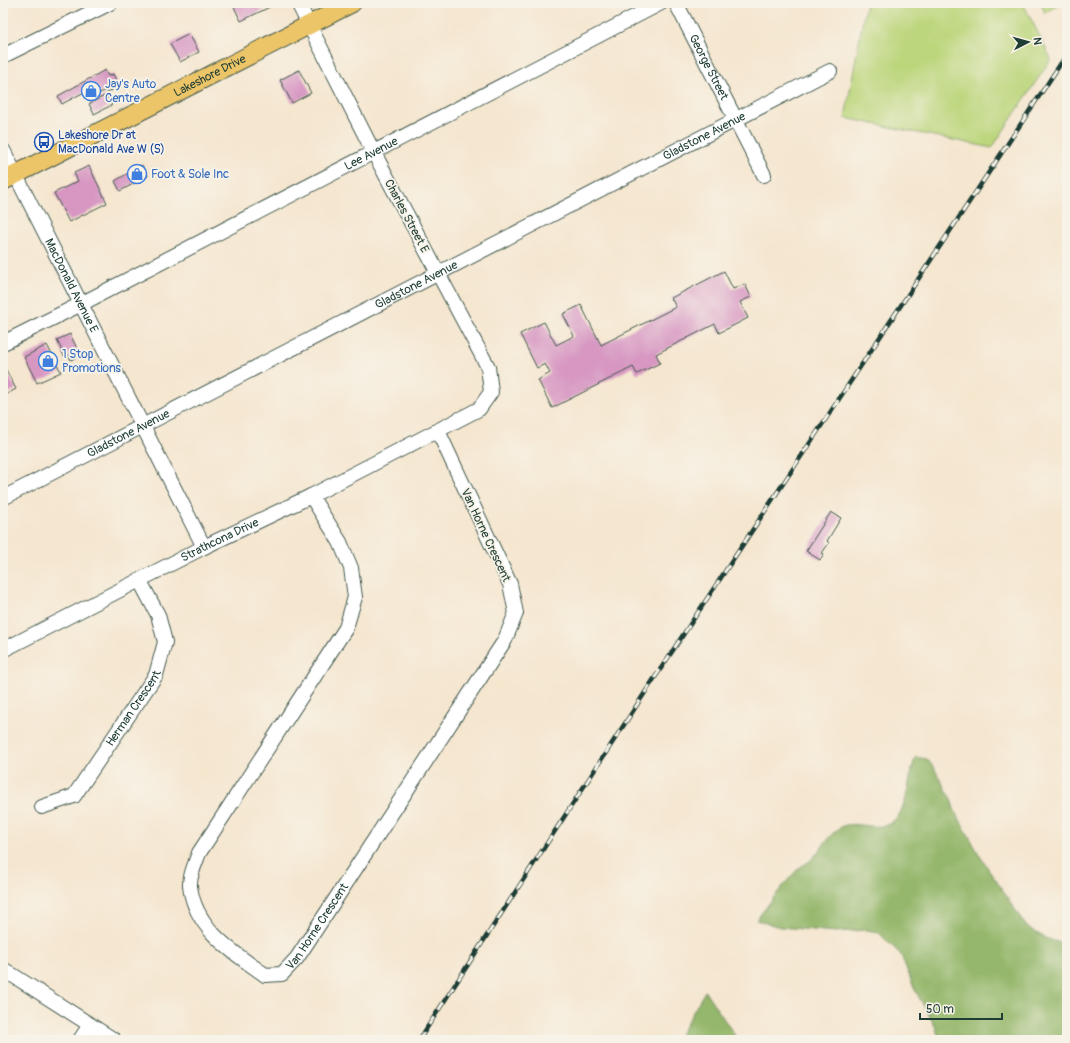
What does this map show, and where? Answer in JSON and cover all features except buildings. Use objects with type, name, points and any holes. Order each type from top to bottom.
[{"type":"main road","name":"Lakeshore Drive","points":[[9,178],[352,3]]},
{"type":"street","points":[[3,56],[110,3]]},
{"type":"street","name":"Charles Street E","points":[[298,3],[373,151],[488,368],[490,392],[479,409],[438,431]]},
{"type":"street","name":"Lee Avenue","points":[[81,304],[373,151],[661,3]]},
{"type":"street","name":"George Street","points":[[676,3],[764,175]]},
{"type":"street","name":"Gladstone Avenue","points":[[3,498],[830,71]]},
{"type":"street","name":"MacDonald Avenue E","points":[[3,150],[9,178],[81,304],[204,547]]},
{"type":"street","points":[[3,342],[81,304]]},
{"type":"street","name":"Strathcona Drive","points":[[3,650],[204,547],[311,496],[438,431]]},
{"type":"street","name":"Van Horne Crescent","points":[[311,496],[340,542],[351,568],[355,597],[346,628],[199,853],[190,885],[199,917],[220,941],[265,975],[282,974],[297,958],[505,640],[516,613],[510,584],[438,431]]},
{"type":"street","name":"Herman Crescent","points":[[42,806],[74,796],[156,674],[165,642],[158,615],[140,581]]},
{"type":"street","points":[[3,969],[114,1040]]},
{"type":"street","points":[[80,1040],[90,1025]]},
{"type":"green space","points":[[866,3],[1023,3],[1051,59],[992,148],[845,118]]},
{"type":"green space","points":[[1041,3],[1061,3],[1045,13]]},
{"type":"green space","points":[[916,757],[927,759],[934,768],[951,799],[954,809],[980,856],[1026,926],[1045,938],[1067,945],[1067,1040],[939,1040],[936,1028],[914,988],[901,955],[878,932],[867,930],[836,932],[780,927],[756,920],[793,874],[816,855],[830,836],[838,829],[849,825],[887,825],[898,816],[905,801]]},
{"type":"green space","points":[[705,991],[738,1040],[677,1040]]},
{"type":"railway","points":[[419,1040],[646,691],[1067,54]]},
{"type":"place","name":"Jay's Auto Centre","points":[[91,91]]},
{"type":"place","name":"Lakeshore Dr at MacDonald Ave W (S)","points":[[44,142]]},
{"type":"place","name":"Foot & Sole Inc","points":[[137,174]]},
{"type":"place","name":"1 Stop Promotions","points":[[48,361]]}]
